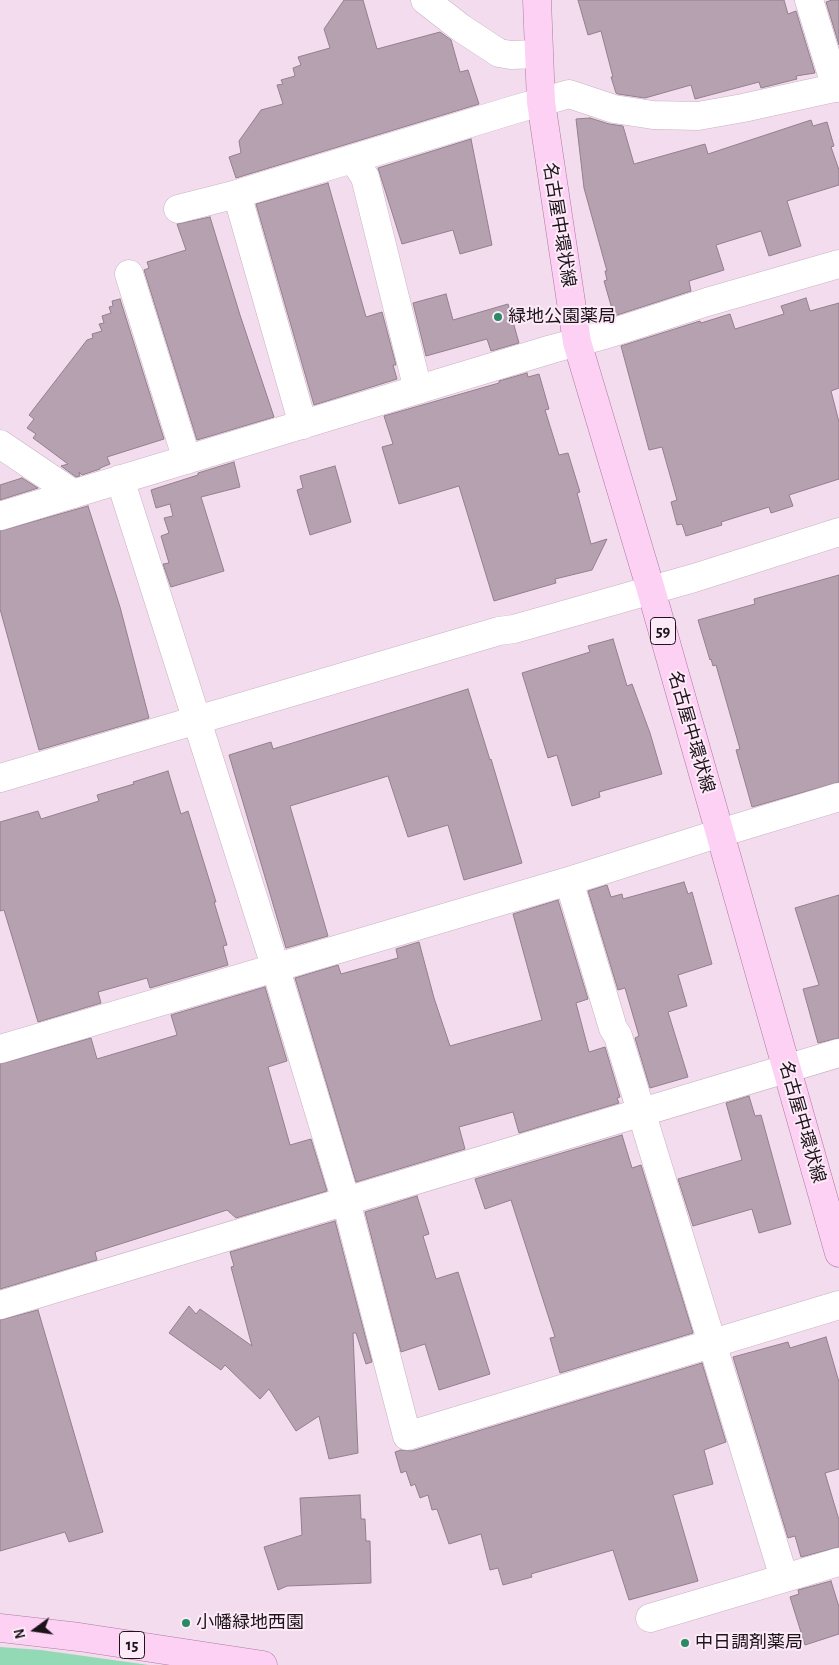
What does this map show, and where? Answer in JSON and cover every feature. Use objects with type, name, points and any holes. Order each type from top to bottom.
[{"type":"main road","name":"名古屋中環状線","points":[[537,0],[541,102],[577,342],[651,590],[839,1253]]},
{"type":"main road","name":"15","points":[[0,1628],[79,1637],[263,1665]]},
{"type":"street","points":[[425,0],[461,28],[499,53],[511,55],[538,54]]},
{"type":"street","points":[[178,210],[570,94],[614,109],[653,115],[698,116],[837,88],[809,0]]},
{"type":"street","points":[[352,160],[365,177],[418,390]]},
{"type":"street","points":[[237,194],[303,425]]},
{"type":"street","points":[[0,516],[608,334],[707,302],[839,264]]},
{"type":"street","points":[[129,274],[187,460]]},
{"type":"street","points":[[0,444],[74,494]]},
{"type":"street","points":[[120,479],[276,966],[346,1202],[407,1436],[839,1306]]},
{"type":"street","points":[[0,778],[499,630],[514,629],[651,590],[839,532]]},
{"type":"street","points":[[0,1049],[569,881],[839,797]]},
{"type":"street","points":[[569,881],[784,1578]]},
{"type":"street","points":[[0,1305],[839,1053]]},
{"type":"street","points":[[650,1618],[839,1562]]},
{"type":"green space","points":[[0,1647],[41,1650],[149,1665],[0,1665]]},
{"type":"building","points":[[344,0],[363,0],[377,49],[440,32],[451,40],[460,72],[468,70],[479,104],[236,178],[229,157],[241,153],[239,141],[261,110],[283,104],[277,85],[283,84],[281,80],[295,76],[293,68],[301,65],[298,57],[330,48],[324,29]]},
{"type":"building","points":[[578,0],[784,0],[788,14],[796,11],[815,73],[796,76],[797,79],[761,88],[759,82],[695,99],[691,85],[645,98],[618,94],[611,77],[613,77],[601,31],[588,35]]},
{"type":"building","points":[[839,0],[839,45],[826,2]]},
{"type":"building","points":[[590,118],[623,126],[634,164],[705,144],[708,154],[811,120],[813,126],[827,122],[834,146],[831,147],[839,170],[839,185],[787,201],[801,246],[769,256],[761,231],[716,245],[724,270],[689,281],[691,291],[614,316],[604,281],[607,280],[605,271],[607,271],[584,188],[576,119]]},
{"type":"building","points":[[471,139],[492,245],[460,254],[453,230],[402,244],[378,168]]},
{"type":"building","points":[[328,183],[366,317],[382,312],[396,365],[393,365],[397,379],[314,405],[256,204]]},
{"type":"building","points":[[210,217],[274,417],[197,440],[144,270],[149,268],[147,262],[186,250],[177,224]]},
{"type":"building","points":[[446,294],[453,320],[508,304],[519,343],[491,351],[487,339],[426,356],[413,303]]},
{"type":"building","points":[[806,298],[810,311],[839,303],[839,388],[831,391],[839,422],[839,479],[789,495],[793,506],[771,513],[769,507],[721,522],[722,525],[686,536],[682,524],[677,525],[671,502],[677,500],[662,447],[649,450],[621,346],[700,321],[701,323],[730,314],[735,329],[784,314],[781,306]]},
{"type":"building","points":[[120,299],[164,439],[107,457],[110,464],[82,475],[79,472],[80,476],[76,477],[61,466],[68,464],[33,438],[36,434],[27,428],[34,419],[29,415],[87,340],[93,338],[92,334],[102,331],[99,324],[104,323],[102,316],[111,313],[109,307],[113,306],[112,301]]},
{"type":"building","points":[[527,373],[528,377],[539,374],[549,409],[545,410],[559,455],[568,453],[580,492],[577,493],[591,544],[607,539],[592,570],[555,579],[556,583],[494,601],[459,486],[399,504],[382,447],[393,444],[384,416],[499,383],[499,381]]},
{"type":"building","points":[[234,462],[240,487],[201,497],[224,571],[171,587],[163,564],[169,563],[161,536],[169,533],[164,518],[173,516],[170,504],[156,508],[151,490]]},
{"type":"building","points":[[335,466],[351,522],[310,535],[297,490],[303,488],[300,476]]},
{"type":"building","points":[[22,478],[38,488],[0,500],[0,485]]},
{"type":"building","points":[[88,506],[120,607],[149,718],[39,750],[0,609],[0,531]]},
{"type":"building","points":[[839,575],[839,782],[752,807],[736,750],[740,749],[716,665],[713,666],[710,660],[698,620],[755,604],[754,599]]},
{"type":"building","points":[[613,639],[627,686],[632,684],[650,733],[662,774],[599,792],[600,797],[572,806],[557,755],[548,758],[522,673],[590,652],[588,646]]},
{"type":"building","points":[[468,689],[522,863],[464,880],[448,825],[408,837],[388,776],[290,806],[328,936],[286,948],[229,755],[271,742],[273,749]]},
{"type":"building","points":[[168,771],[181,814],[188,811],[216,902],[214,902],[227,945],[223,946],[228,965],[150,988],[147,978],[98,992],[101,1003],[38,1022],[4,910],[0,911],[0,822],[38,811],[41,819],[99,801],[97,795]]},
{"type":"building","points":[[684,882],[688,894],[692,892],[712,964],[678,975],[687,1006],[668,1012],[688,1077],[650,1088],[635,1038],[639,1036],[625,988],[618,990],[588,891],[607,885],[611,897],[622,894],[623,899]]},
{"type":"building","points":[[839,895],[839,1038],[818,1043],[803,989],[819,985],[795,908]]},
{"type":"building","points":[[558,900],[588,999],[576,1003],[589,1052],[605,1047],[620,1097],[617,1098],[619,1103],[519,1133],[513,1112],[459,1127],[465,1149],[356,1182],[295,978],[338,965],[341,974],[398,958],[396,949],[419,942],[434,998],[450,1046],[542,1020],[513,914]]},
{"type":"building","points":[[265,987],[287,1061],[268,1067],[290,1145],[311,1139],[327,1191],[236,1218],[227,1210],[95,1252],[97,1260],[0,1289],[0,1064],[91,1038],[97,1059],[177,1035],[171,1015]]},
{"type":"building","points":[[749,1096],[755,1116],[761,1115],[791,1224],[759,1233],[752,1209],[693,1226],[678,1179],[742,1160],[726,1103]]},
{"type":"building","points":[[622,1135],[632,1168],[641,1165],[693,1333],[560,1373],[550,1338],[555,1337],[511,1200],[485,1209],[475,1179]]},
{"type":"building","points":[[417,1196],[429,1234],[423,1236],[436,1279],[458,1272],[490,1374],[439,1390],[425,1344],[401,1352],[365,1212]]},
{"type":"building","points":[[335,1221],[372,1362],[366,1364],[356,1333],[353,1333],[358,1453],[329,1459],[319,1416],[296,1431],[269,1389],[260,1399],[225,1365],[221,1370],[169,1333],[189,1306],[196,1314],[200,1309],[252,1346],[231,1267],[234,1266],[230,1252]]},
{"type":"building","points":[[38,1310],[103,1532],[69,1542],[65,1532],[0,1551],[0,1320]]},
{"type":"building","points":[[826,1337],[839,1382],[839,1469],[825,1473],[839,1520],[839,1547],[801,1557],[795,1536],[788,1538],[733,1357],[788,1342],[790,1348]]},
{"type":"building","points":[[702,1363],[726,1442],[704,1450],[713,1484],[673,1495],[698,1581],[629,1600],[613,1550],[531,1574],[532,1577],[503,1585],[498,1568],[490,1570],[481,1534],[449,1544],[437,1509],[432,1510],[428,1495],[420,1498],[415,1484],[411,1486],[406,1471],[401,1473],[395,1452],[401,1450],[412,1451]]},
{"type":"building","points":[[360,1495],[361,1519],[365,1519],[366,1541],[370,1541],[371,1583],[287,1586],[278,1590],[264,1547],[302,1535],[300,1498]]},
{"type":"building","points":[[831,1581],[839,1607],[839,1634],[805,1645],[790,1597],[799,1594],[798,1590]]},
{"type":"place","name":"緑地公園薬局","points":[[498,317]]},
{"type":"place","name":"小幡緑地西園","points":[[186,1623]]},
{"type":"place","name":"中日調剤薬局","points":[[685,1643]]}]
